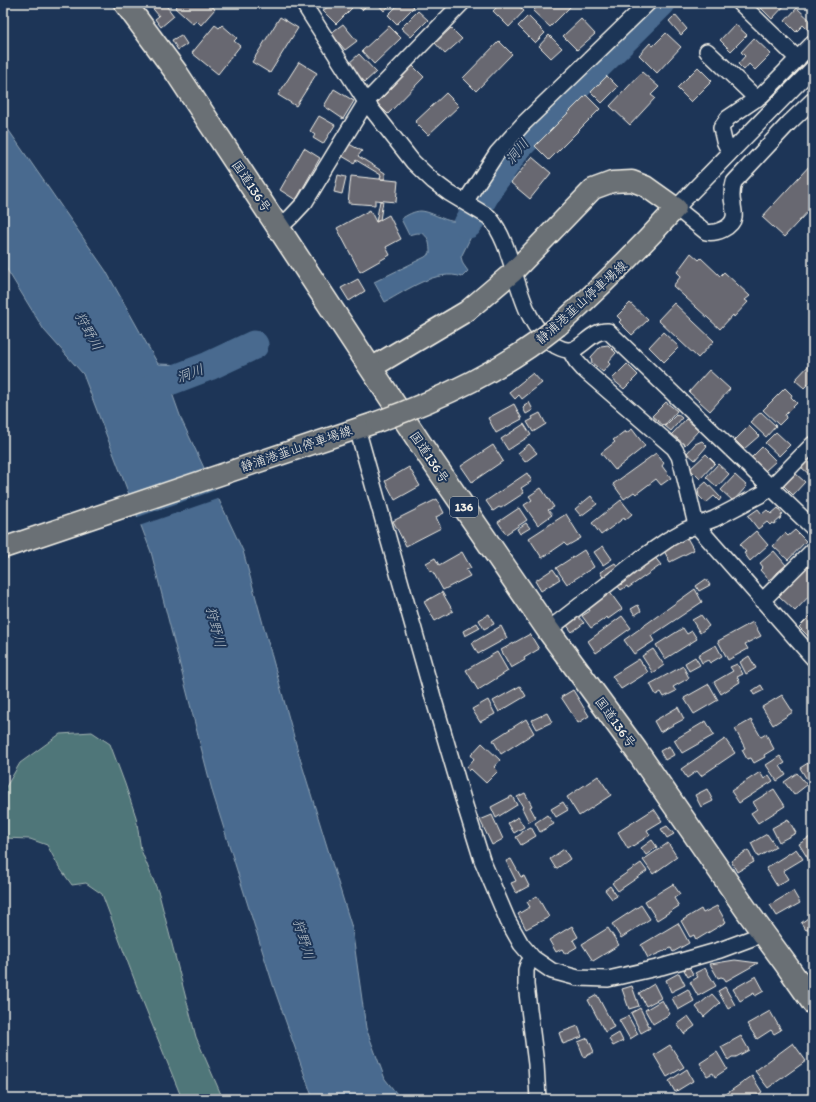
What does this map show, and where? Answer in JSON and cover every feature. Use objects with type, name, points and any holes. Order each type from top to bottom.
[{"type":"highway","name":"国道136号","points":[[125,3],[176,72],[420,443],[548,630],[636,750],[764,934],[812,998]]},
{"type":"main road","points":[[371,368],[466,311],[513,272],[588,194],[600,186],[612,182],[632,181],[644,186],[676,208]]},
{"type":"main road","name":"静浦港韮山停車場線","points":[[3,548],[331,436],[377,422],[419,407],[462,387],[506,363],[535,344],[558,326],[644,244],[676,208]]},
{"type":"street","points":[[303,3],[366,102],[414,162],[433,181],[489,217],[494,222],[523,300],[538,328],[554,344],[564,350],[575,348],[596,332],[601,330],[608,331],[813,528]]},
{"type":"street","points":[[279,228],[291,218],[305,202],[366,102],[462,3]]},
{"type":"street","points":[[467,203],[497,153],[524,123],[648,3]]},
{"type":"street","points":[[740,3],[798,59]]},
{"type":"street","points":[[730,153],[724,141],[721,128],[728,118],[762,95],[813,43]]},
{"type":"street","points":[[707,51],[757,99]]},
{"type":"street","points":[[813,68],[676,208],[706,232],[716,232],[722,230],[732,222],[734,217],[731,192],[734,182],[789,123],[813,100]]},
{"type":"street","points":[[570,350],[576,361],[583,369],[638,418],[668,442],[679,456],[696,525],[813,658]]},
{"type":"street","points":[[358,428],[462,799],[478,845],[508,921],[522,944],[533,958],[552,971],[578,978],[608,979],[661,967],[720,950],[764,934]]},
{"type":"street","points":[[548,630],[669,539],[762,494],[770,488],[813,444]]},
{"type":"street","points":[[762,601],[813,550]]},
{"type":"street","points":[[533,958],[528,964],[526,970],[526,984],[536,1064],[538,1099]]},
{"type":"green space","points":[[92,732],[110,744],[125,784],[136,817],[141,850],[159,894],[196,1037],[223,1099],[182,1099],[102,894],[86,883],[72,885],[59,867],[47,845],[30,839],[3,838],[3,792],[20,763],[60,734]]},
{"type":"water","name":"狩野川","points":[[3,122],[106,271],[158,364],[188,365],[193,376],[172,393],[182,421],[243,551],[299,755],[352,928],[366,1028],[385,1079],[401,1099],[313,1099],[274,988],[213,794],[151,552],[83,374],[44,330],[3,263]]},
{"type":"water","points":[[482,187],[493,192],[461,257],[463,264],[468,271],[462,277],[452,275],[432,278],[385,302],[374,282],[425,257],[430,253],[429,243],[426,236],[419,233],[409,235],[401,219],[413,212],[421,211],[451,221],[463,219],[470,212]]},
{"type":"pier","points":[[216,490],[220,498],[139,526],[135,518]]},
{"type":"building","points":[[164,3],[174,16],[161,27],[155,19],[159,16],[149,4]]},
{"type":"building","points":[[180,3],[211,3],[210,5],[215,9],[201,25],[196,20],[193,24],[175,8]]},
{"type":"building","points":[[332,3],[346,3],[352,8],[336,24],[323,11]]},
{"type":"building","points":[[354,3],[369,3],[362,10]]},
{"type":"building","points":[[377,3],[392,3],[384,11]]},
{"type":"building","points":[[400,3],[410,3],[414,7],[397,24],[388,15]]},
{"type":"building","points":[[501,3],[516,3],[524,11],[509,27],[493,11]]},
{"type":"building","points":[[541,3],[570,3],[572,5],[550,27],[533,11]]},
{"type":"building","points":[[762,3],[787,3],[772,19],[759,6]]},
{"type":"building","points":[[797,8],[813,23],[813,26],[809,31],[803,25],[796,32],[785,21]]},
{"type":"building","points":[[418,11],[428,20],[411,37],[401,28]]},
{"type":"building","points":[[675,15],[687,29],[681,35],[669,21]]},
{"type":"building","points":[[528,16],[545,33],[535,43],[518,26]]},
{"type":"building","points":[[280,17],[298,28],[270,73],[252,62]]},
{"type":"building","points":[[581,19],[595,34],[577,50],[563,36]]},
{"type":"building","points":[[343,24],[357,41],[345,50],[331,33]]},
{"type":"building","points":[[735,24],[747,35],[731,51],[720,40]]},
{"type":"building","points":[[215,25],[219,28],[222,25],[237,38],[234,41],[240,46],[218,74],[192,53]]},
{"type":"building","points":[[389,26],[401,38],[374,64],[362,51]]},
{"type":"building","points":[[451,28],[462,39],[445,54],[435,43]]},
{"type":"building","points":[[666,33],[681,47],[657,73],[639,55],[650,43],[653,46]]},
{"type":"building","points":[[181,35],[187,44],[178,50],[172,40]]},
{"type":"building","points":[[549,35],[562,48],[551,58],[539,46]]},
{"type":"building","points":[[754,38],[771,54],[755,70],[749,64],[744,70],[738,64],[745,56],[741,52]]},
{"type":"building","points":[[499,41],[512,54],[476,91],[463,78]]},
{"type":"building","points":[[359,54],[376,72],[365,82],[348,64]]},
{"type":"building","points":[[299,62],[317,73],[296,106],[278,95]]},
{"type":"building","points":[[413,66],[424,77],[388,114],[377,103]]},
{"type":"building","points":[[698,67],[712,81],[691,102],[677,88]]},
{"type":"building","points":[[642,72],[659,87],[651,95],[655,98],[630,125],[610,106]]},
{"type":"building","points":[[607,76],[618,87],[602,103],[591,92]]},
{"type":"building","points":[[334,89],[354,101],[343,119],[324,106]]},
{"type":"building","points":[[446,93],[459,106],[428,135],[415,122]]},
{"type":"building","points":[[586,95],[600,109],[549,160],[535,146]]},
{"type":"building","points":[[319,116],[335,125],[323,144],[313,138],[315,135],[310,131]]},
{"type":"building","points":[[349,144],[362,151],[358,156],[385,173],[385,179],[380,179],[381,175],[356,160],[354,163],[342,156]]},
{"type":"building","points":[[304,148],[320,158],[296,200],[280,190]]},
{"type":"building","points":[[532,157],[551,173],[530,199],[511,183]]},
{"type":"building","points":[[812,163],[813,206],[784,237],[762,217]]},
{"type":"building","points":[[338,175],[346,177],[342,194],[334,192]]},
{"type":"building","points":[[351,176],[398,181],[396,202],[375,200],[375,205],[348,203]]},
{"type":"building","points":[[380,201],[383,201],[380,220],[376,222]]},
{"type":"building","points":[[370,210],[376,222],[389,215],[401,239],[386,247],[390,255],[360,272],[337,228]]},
{"type":"building","points":[[691,253],[699,260],[701,258],[720,276],[724,272],[750,296],[745,300],[748,302],[720,329],[673,286],[681,276],[677,272]]},
{"type":"building","points":[[358,279],[365,291],[349,301],[341,288]]},
{"type":"building","points":[[630,303],[648,320],[632,335],[619,322],[621,320],[617,316]]},
{"type":"building","points":[[674,303],[714,341],[698,358],[658,320]]},
{"type":"building","points":[[663,332],[679,347],[664,362],[649,347]]},
{"type":"building","points":[[608,345],[616,353],[608,362],[610,364],[603,372],[592,363],[591,357],[601,346]]},
{"type":"building","points":[[812,362],[813,387],[809,383],[804,388],[795,380]]},
{"type":"building","points":[[627,364],[638,375],[624,389],[612,379]]},
{"type":"building","points":[[709,370],[730,389],[710,411],[689,392]]},
{"type":"building","points":[[533,373],[542,383],[522,399],[519,395],[515,399],[509,392]]},
{"type":"building","points":[[785,388],[797,403],[785,415],[786,418],[779,425],[763,410]]},
{"type":"building","points":[[529,402],[533,410],[526,414],[523,408],[525,406],[524,405]]},
{"type":"building","points":[[666,402],[677,411],[664,426],[652,416]]},
{"type":"building","points":[[514,404],[522,419],[496,433],[488,418]]},
{"type":"building","points":[[761,412],[776,426],[766,437],[750,422]]},
{"type":"building","points":[[540,413],[546,424],[533,432],[527,422],[533,419],[532,417]]},
{"type":"building","points":[[677,414],[682,418],[671,431],[665,426]]},
{"type":"building","points":[[686,419],[699,430],[685,445],[672,434]]},
{"type":"building","points":[[524,424],[531,435],[508,450],[501,439]]},
{"type":"building","points":[[749,426],[759,436],[744,449],[735,440]]},
{"type":"building","points":[[632,429],[645,446],[615,470],[601,453],[615,442],[613,440],[625,431],[626,433]]},
{"type":"building","points":[[776,432],[790,445],[779,456],[765,443]]},
{"type":"building","points":[[702,441],[707,446],[695,460],[687,453],[695,444]]},
{"type":"building","points":[[529,444],[537,453],[525,462],[518,453]]},
{"type":"building","points":[[493,445],[503,461],[472,482],[461,466]]},
{"type":"building","points":[[762,447],[776,461],[765,471],[751,458]]},
{"type":"building","points":[[656,453],[664,463],[662,466],[671,478],[661,485],[656,479],[636,494],[634,492],[624,499],[613,484]]},
{"type":"building","points":[[706,454],[715,463],[700,479],[690,469]]},
{"type":"building","points":[[813,455],[813,474],[811,476],[801,467]]},
{"type":"building","points":[[718,464],[729,474],[717,487],[706,477]]},
{"type":"building","points":[[409,467],[420,486],[395,500],[385,481]]},
{"type":"building","points":[[527,473],[532,481],[521,488],[524,493],[501,508],[499,507],[493,511],[486,501]]},
{"type":"building","points":[[795,473],[805,482],[793,495],[783,485]]},
{"type":"building","points":[[735,475],[747,486],[733,501],[721,490]]},
{"type":"building","points":[[706,482],[721,498],[719,501],[714,496],[706,503],[699,496],[698,489]]},
{"type":"building","points":[[541,488],[554,507],[548,510],[552,515],[538,525],[524,505],[532,500],[529,496]]},
{"type":"building","points":[[591,496],[597,504],[581,516],[575,509]]},
{"type":"building","points":[[437,499],[444,513],[436,517],[441,528],[406,546],[393,521]]},
{"type":"building","points":[[621,500],[632,514],[601,535],[592,523]]},
{"type":"building","points":[[519,508],[527,520],[506,534],[498,522]]},
{"type":"building","points":[[778,508],[783,514],[781,515],[782,517],[774,524],[772,523],[770,525],[767,522],[758,529],[748,516],[758,509],[762,514],[767,510],[771,514]]},
{"type":"building","points":[[566,514],[581,538],[567,546],[564,543],[542,558],[529,538]]},
{"type":"building","points":[[526,523],[530,528],[520,534],[517,529]]},
{"type":"building","points":[[795,530],[806,541],[788,560],[773,546],[785,533],[788,536]]},
{"type":"building","points":[[756,531],[768,545],[750,561],[744,553],[746,552],[740,545]]},
{"type":"building","points":[[686,536],[694,550],[670,562],[663,549]]},
{"type":"building","points":[[603,546],[612,559],[603,565],[594,552]]},
{"type":"building","points":[[584,550],[594,567],[567,584],[556,568]]},
{"type":"building","points":[[774,551],[786,565],[769,580],[760,570],[763,567],[760,563]]},
{"type":"building","points":[[462,552],[471,568],[466,570],[470,576],[443,590],[426,563],[435,558],[439,565]]},
{"type":"building","points":[[654,556],[661,565],[628,588],[627,586],[621,590],[616,584]]},
{"type":"building","points":[[615,563],[620,570],[604,579],[600,572]]},
{"type":"building","points":[[808,565],[813,570],[813,592],[795,611],[779,596]]},
{"type":"building","points":[[553,569],[560,579],[541,591],[535,581]]},
{"type":"building","points":[[706,579],[710,585],[699,591],[696,586]]},
{"type":"building","points":[[695,589],[702,602],[651,636],[654,641],[634,654],[624,640]]},
{"type":"building","points":[[609,591],[622,609],[608,619],[607,617],[591,628],[582,616],[590,611],[588,607]]},
{"type":"building","points":[[442,592],[453,611],[435,621],[424,602]]},
{"type":"building","points":[[638,605],[641,611],[635,615],[631,609]]},
{"type":"building","points":[[813,613],[813,633],[809,637],[799,627]]},
{"type":"building","points":[[489,614],[494,624],[484,629],[479,620]]},
{"type":"building","points":[[577,615],[584,623],[572,632],[566,624]]},
{"type":"building","points":[[701,615],[709,626],[700,633],[692,620]]},
{"type":"building","points":[[622,616],[631,628],[596,653],[588,641]]},
{"type":"building","points":[[753,622],[761,636],[745,644],[748,649],[728,660],[718,641]]},
{"type":"building","points":[[477,623],[480,628],[465,636],[463,631]]},
{"type":"building","points":[[501,626],[507,638],[478,654],[472,643]]},
{"type":"building","points":[[683,628],[687,634],[692,631],[697,639],[665,659],[656,645]]},
{"type":"building","points":[[530,634],[539,649],[524,658],[525,660],[511,668],[501,650]]},
{"type":"building","points":[[716,645],[722,656],[710,663],[708,660],[702,663],[698,655]]},
{"type":"building","points":[[653,649],[664,665],[653,673],[642,656]]},
{"type":"building","points":[[497,652],[508,671],[478,690],[466,670]]},
{"type":"building","points":[[749,656],[756,668],[746,674],[740,662]]},
{"type":"building","points":[[695,657],[700,665],[689,671],[685,663]]},
{"type":"building","points":[[639,659],[648,672],[621,689],[612,676]]},
{"type":"building","points":[[737,664],[743,674],[737,677],[740,682],[721,694],[714,682],[733,671],[730,667]]},
{"type":"building","points":[[683,666],[689,678],[673,687],[676,691],[664,697],[661,692],[656,695],[650,684]]},
{"type":"building","points":[[709,684],[718,700],[694,714],[684,698]]},
{"type":"building","points":[[761,685],[764,690],[754,695],[752,691]]},
{"type":"building","points":[[520,686],[526,696],[499,712],[493,701]]},
{"type":"building","points":[[573,690],[589,716],[578,723],[561,697]]},
{"type":"building","points":[[782,695],[793,712],[773,725],[762,707]]},
{"type":"building","points":[[488,700],[495,714],[480,722],[472,709]]},
{"type":"building","points":[[678,707],[684,719],[660,732],[654,721]]},
{"type":"building","points":[[547,713],[552,722],[537,729],[532,720]]},
{"type":"building","points":[[526,719],[534,733],[501,754],[493,740]]},
{"type":"building","points":[[751,720],[761,737],[766,734],[774,749],[764,755],[765,757],[754,763],[751,758],[747,759],[742,750],[745,748],[735,729]]},
{"type":"building","points":[[706,721],[714,735],[682,753],[674,740]]},
{"type":"building","points":[[725,739],[735,753],[701,776],[697,771],[687,778],[681,769]]},
{"type":"building","points":[[482,743],[500,760],[494,767],[498,771],[486,783],[471,769],[469,771],[466,768],[474,759],[471,755]]},
{"type":"building","points":[[669,746],[674,755],[665,760],[660,751]]},
{"type":"building","points":[[780,756],[785,763],[780,766],[786,775],[777,781],[766,765]]},
{"type":"building","points":[[811,761],[813,764],[813,778],[808,781],[800,768]]},
{"type":"building","points":[[760,772],[764,779],[769,775],[773,781],[739,803],[731,791]]},
{"type":"building","points":[[797,773],[807,785],[794,795],[784,782]]},
{"type":"building","points":[[598,776],[611,795],[579,816],[567,797]]},
{"type":"building","points":[[707,789],[713,801],[701,807],[695,795]]},
{"type":"building","points":[[774,789],[785,806],[758,823],[751,813],[757,809],[753,802]]},
{"type":"building","points":[[525,793],[536,818],[529,822],[517,797]]},
{"type":"building","points":[[512,796],[517,805],[496,818],[491,807]]},
{"type":"building","points":[[563,802],[568,810],[556,817],[551,809]]},
{"type":"building","points":[[654,809],[662,821],[647,830],[650,835],[628,849],[618,832]]},
{"type":"building","points":[[492,815],[503,839],[492,845],[480,820]]},
{"type":"building","points":[[547,815],[554,824],[540,832],[535,823]]},
{"type":"building","points":[[518,817],[524,827],[514,833],[508,823]]},
{"type":"building","points":[[788,819],[796,833],[779,842],[772,828]]},
{"type":"building","points":[[667,826],[674,834],[667,838],[661,829]]},
{"type":"building","points":[[531,827],[536,836],[521,845],[516,837],[522,833],[522,831]]},
{"type":"building","points":[[767,834],[776,847],[758,857],[751,843]]},
{"type":"building","points":[[813,835],[813,860],[810,862],[799,844]]},
{"type":"building","points":[[652,840],[657,847],[646,855],[641,848]]},
{"type":"building","points":[[668,843],[677,857],[653,874],[643,860]]},
{"type":"building","points":[[564,849],[570,859],[556,869],[550,859]]},
{"type":"building","points":[[796,849],[803,859],[783,871],[788,879],[777,886],[766,868]]},
{"type":"building","points":[[748,850],[754,862],[737,872],[731,861]]},
{"type":"building","points":[[511,859],[521,877],[524,876],[529,886],[516,893],[511,883],[516,881],[506,861]]},
{"type":"building","points":[[641,863],[647,871],[618,891],[612,883]]},
{"type":"building","points":[[673,884],[680,894],[674,898],[679,906],[657,920],[645,901]]},
{"type":"building","points":[[610,886],[617,896],[612,899],[605,890]]},
{"type":"building","points":[[793,891],[800,903],[777,916],[770,905]]},
{"type":"building","points":[[537,896],[549,917],[526,929],[518,914],[530,907],[527,902]]},
{"type":"building","points":[[641,905],[650,919],[621,938],[612,924]]},
{"type":"building","points":[[717,906],[726,922],[696,940],[694,935],[690,937],[681,921],[701,909],[703,913]]},
{"type":"building","points":[[808,918],[813,926],[806,930],[801,923]]},
{"type":"building","points":[[678,923],[689,943],[673,952],[671,948],[648,958],[641,945]]},
{"type":"building","points":[[572,926],[578,937],[573,940],[577,947],[565,954],[562,949],[556,952],[549,940]]},
{"type":"building","points":[[608,928],[619,945],[593,961],[582,944]]},
{"type":"building","points":[[735,960],[758,963],[726,981],[724,978],[718,978],[710,964]]},
{"type":"building","points":[[689,967],[693,974],[688,977],[684,970]]},
{"type":"building","points":[[705,968],[716,986],[698,996],[690,982],[698,977],[695,973]]},
{"type":"building","points":[[679,973],[685,985],[671,992],[666,980]]},
{"type":"building","points":[[756,976],[764,991],[755,996],[754,993],[740,1001],[733,989]]},
{"type":"building","points":[[654,984],[661,998],[646,1006],[639,993]]},
{"type":"building","points":[[632,986],[639,1006],[629,1009],[622,989]]},
{"type":"building","points":[[725,987],[735,1005],[728,1009],[718,991]]},
{"type":"building","points":[[688,989],[694,1001],[678,1010],[672,998]]},
{"type":"building","points":[[712,994],[720,1003],[704,1017],[696,1007]]},
{"type":"building","points":[[597,995],[614,1027],[605,1032],[588,1000]]},
{"type":"building","points":[[662,1000],[670,1014],[653,1024],[645,1010]]},
{"type":"building","points":[[640,1008],[650,1028],[641,1033],[631,1013]]},
{"type":"building","points":[[770,1011],[781,1030],[774,1034],[771,1030],[757,1039],[747,1024]]},
{"type":"building","points":[[628,1016],[638,1034],[630,1039],[619,1020]]},
{"type":"building","points":[[688,1016],[695,1026],[684,1034],[677,1024]]},
{"type":"building","points":[[578,1026],[582,1037],[563,1044],[559,1033]]},
{"type":"building","points":[[619,1033],[623,1041],[613,1046],[609,1039]]},
{"type":"building","points":[[741,1036],[749,1050],[728,1060],[721,1047]]},
{"type":"building","points":[[588,1038],[594,1052],[584,1057],[578,1042]]},
{"type":"building","points":[[793,1043],[806,1061],[768,1088],[755,1071]]},
{"type":"building","points":[[670,1045],[684,1067],[667,1077],[654,1055]]},
{"type":"building","points":[[717,1052],[727,1069],[715,1077],[713,1073],[707,1076],[700,1063]]},
{"type":"building","points":[[687,1069],[693,1081],[675,1092],[669,1081]]},
{"type":"building","points":[[752,1076],[762,1092],[752,1099],[719,1099]]},
{"type":"waterway","name":"洞川","points":[[468,224],[490,186],[516,149],[661,3]]},
{"type":"waterway","name":"洞川","points":[[154,387],[209,366],[254,345]]}]
